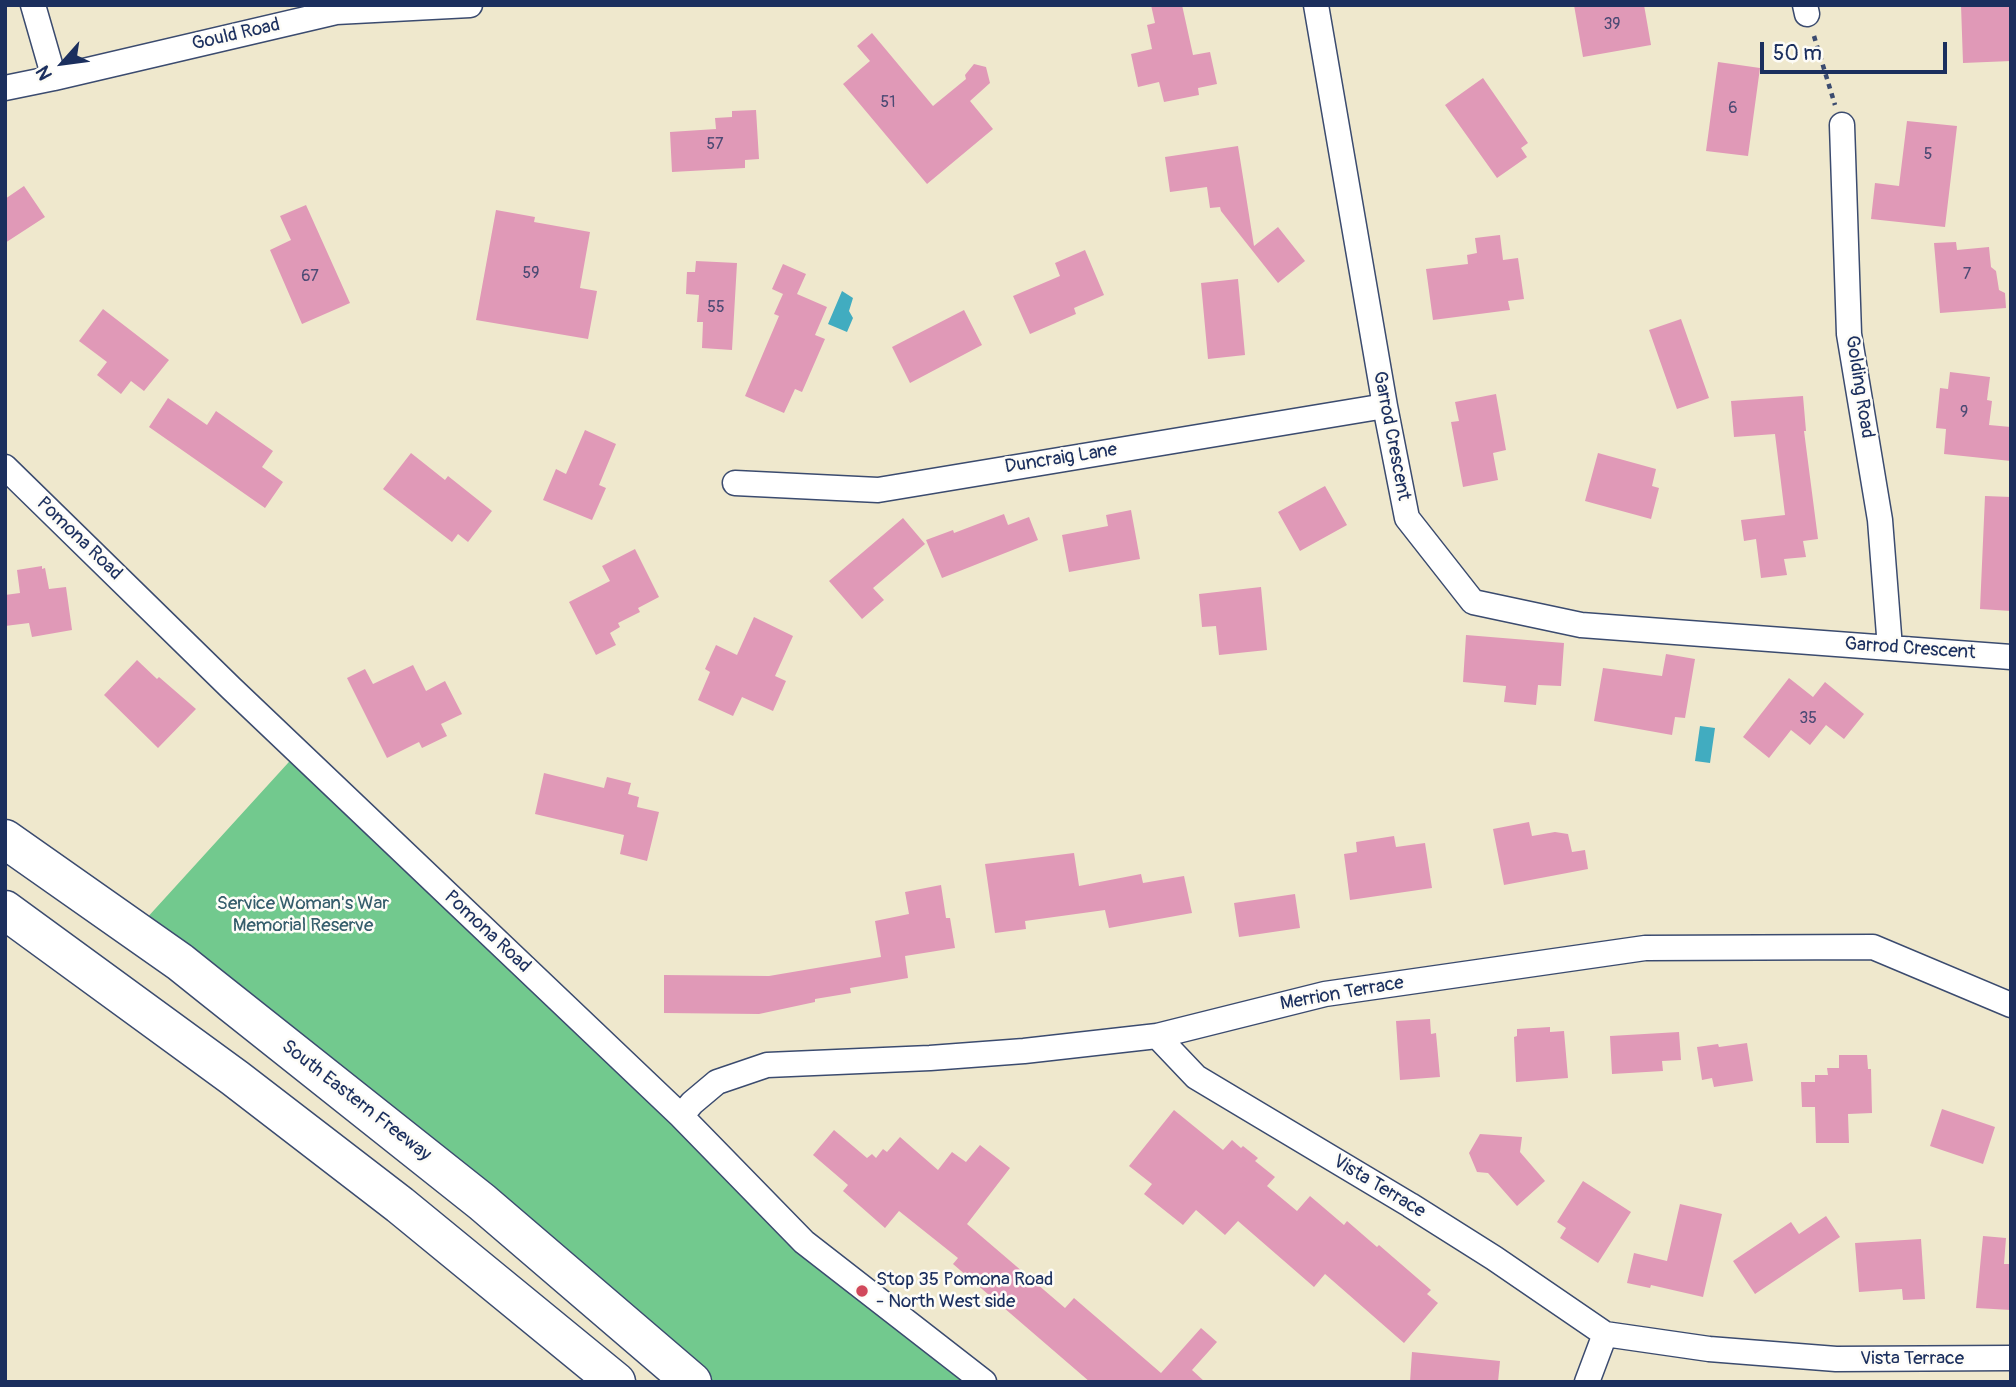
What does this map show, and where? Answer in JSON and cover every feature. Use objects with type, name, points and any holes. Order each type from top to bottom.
[{"type":"highway","name":"South Eastern Freeway","points":[[5,839],[180,962],[482,1202],[692,1382]]},
{"type":"highway","points":[[5,910],[235,1078],[400,1205],[616,1382]]},
{"type":"street","points":[[33,5],[54,78]]},
{"type":"street","name":"Gould Road","points":[[5,88],[336,12],[470,5]]},
{"type":"street","name":"Garrod Crescent","points":[[1316,5],[1407,518],[1473,602],[1581,625],[2011,657]]},
{"type":"street","name":"Golding Road","points":[[1842,125],[1849,334],[1880,520],[1890,648]]},
{"type":"street","name":"Duncraig Lane","points":[[735,482],[878,489],[1385,406]]},
{"type":"street","name":"Pomona Road","points":[[5,467],[231,688],[681,1116],[804,1242],[984,1382]]},
{"type":"street","name":"Merrion Terrace","points":[[681,1116],[717,1082],[767,1065],[930,1059],[1157,1036],[1325,994],[1645,948],[1873,947],[2011,1005]]},
{"type":"street","name":"Vista Terrace","points":[[1157,1036],[1196,1077],[1494,1258],[1605,1334],[1709,1349],[1836,1359],[2011,1358]]},
{"type":"street","points":[[1587,1382],[1605,1334]]},
{"type":"path","points":[[1806,10],[1842,125]]},
{"type":"green space","name":"Service Woman's War Memorial Reserve","points":[[298,752],[804,1242],[984,1382],[692,1382],[135,931]]},
{"type":"water","points":[[842,291],[853,298],[849,311],[853,318],[847,332],[828,324]]},
{"type":"water","points":[[1700,726],[1715,728],[1710,763],[1695,761]]},
{"type":"building","points":[[1151,5],[1182,5],[1193,55],[1210,52],[1217,84],[1198,88],[1199,95],[1164,102],[1159,82],[1138,87],[1131,54],[1152,49],[1147,25],[1155,23]]},
{"type":"building","points":[[1574,5],[1644,5],[1651,45],[1583,57]]},
{"type":"building","points":[[1961,5],[2011,5],[2011,61],[1963,63]]},
{"type":"building","points":[[872,33],[933,106],[966,79],[965,75],[974,64],[986,67],[990,83],[970,101],[993,129],[927,184],[843,84],[870,61],[857,46]]},
{"type":"building","points":[[1718,62],[1760,68],[1748,156],[1706,151]]},
{"type":"building","points":[[1483,78],[1528,143],[1521,148],[1527,157],[1497,178],[1445,105]]},
{"type":"building","points":[[756,110],[759,159],[745,160],[745,168],[672,172],[670,132],[716,129],[715,118],[732,117],[732,111]]},
{"type":"building","points":[[1907,121],[1957,126],[1945,227],[1871,219],[1875,183],[1899,186]]},
{"type":"building","points":[[1238,146],[1254,246],[1278,227],[1305,261],[1278,283],[1220,207],[1210,208],[1207,187],[1170,192],[1165,157]]},
{"type":"building","points":[[24,186],[45,217],[5,243],[5,199]]},
{"type":"building","points":[[306,205],[350,303],[302,324],[270,250],[291,240],[280,216]]},
{"type":"building","points":[[496,210],[535,217],[534,222],[590,232],[580,288],[597,291],[588,339],[476,320]]},
{"type":"building","points":[[1500,235],[1503,260],[1518,258],[1524,299],[1508,301],[1510,310],[1433,320],[1426,269],[1468,264],[1467,255],[1477,253],[1475,238]]},
{"type":"building","points":[[1956,242],[1957,250],[1989,247],[1991,267],[1996,271],[1999,290],[2005,293],[2006,308],[1940,313],[1934,243]]},
{"type":"building","points":[[1085,250],[1104,295],[1074,308],[1076,314],[1030,334],[1013,296],[1060,276],[1055,263]]},
{"type":"building","points":[[696,261],[737,263],[732,350],[702,348],[703,322],[697,322],[699,295],[686,294],[687,272],[695,272]]},
{"type":"building","points":[[783,264],[806,274],[797,294],[827,307],[815,335],[825,339],[802,392],[795,389],[784,413],[745,396],[779,316],[774,314],[783,294],[772,289]]},
{"type":"building","points":[[1238,279],[1245,355],[1208,359],[1201,283]]},
{"type":"building","points":[[103,309],[169,360],[144,391],[131,381],[121,394],[97,375],[107,362],[79,341]]},
{"type":"building","points":[[964,310],[982,345],[910,383],[892,347]]},
{"type":"building","points":[[1681,319],[1709,398],[1677,409],[1649,330]]},
{"type":"building","points":[[1950,372],[1990,377],[1987,400],[1992,401],[1989,425],[2011,427],[2011,461],[1944,454],[1946,429],[1936,428],[1940,388],[1948,389]]},
{"type":"building","points":[[1496,394],[1506,450],[1493,453],[1498,480],[1463,487],[1451,422],[1459,421],[1455,402]]},
{"type":"building","points":[[1803,396],[1804,431],[1818,539],[1803,541],[1806,557],[1784,559],[1787,575],[1761,578],[1756,539],[1744,541],[1741,520],[1785,515],[1775,434],[1734,437],[1731,401]]},
{"type":"building","points":[[168,398],[207,425],[216,411],[273,451],[262,467],[283,482],[265,508],[149,427]]},
{"type":"building","points":[[585,430],[616,444],[599,485],[606,488],[592,520],[543,500],[556,469],[566,474]]},
{"type":"building","points":[[411,453],[445,480],[448,476],[492,511],[468,542],[458,534],[452,542],[383,489]]},
{"type":"building","points":[[1598,453],[1656,469],[1652,486],[1659,488],[1651,519],[1585,501]]},
{"type":"building","points":[[1325,486],[1347,525],[1300,551],[1278,512]]},
{"type":"building","points":[[1985,496],[2011,497],[2011,611],[1980,609]]},
{"type":"building","points":[[1131,510],[1140,559],[1069,572],[1062,535],[1108,526],[1106,515]]},
{"type":"building","points":[[1004,514],[1008,525],[1029,517],[1038,540],[942,578],[926,540],[953,530],[954,533]]},
{"type":"building","points":[[903,518],[925,544],[873,588],[884,600],[862,619],[829,581]]},
{"type":"building","points":[[635,549],[659,597],[638,608],[640,612],[618,623],[620,627],[610,633],[616,645],[596,655],[569,602],[610,581],[602,566]]},
{"type":"building","points":[[42,566],[42,569],[45,568],[49,589],[66,587],[72,630],[32,637],[29,623],[5,626],[5,595],[20,593],[17,570]]},
{"type":"building","points":[[1261,587],[1267,650],[1219,655],[1216,626],[1202,627],[1199,594]]},
{"type":"building","points":[[754,617],[793,636],[775,676],[786,681],[773,711],[742,697],[733,716],[698,700],[710,672],[705,669],[716,645],[737,655]]},
{"type":"building","points":[[1466,635],[1564,643],[1561,686],[1538,685],[1536,705],[1504,702],[1506,686],[1463,682]]},
{"type":"building","points":[[1666,654],[1695,659],[1685,718],[1675,717],[1672,735],[1594,721],[1603,668],[1662,676]]},
{"type":"building","points":[[137,660],[196,709],[158,748],[104,695]]},
{"type":"building","points":[[413,665],[426,691],[445,681],[462,714],[441,724],[447,736],[422,748],[419,742],[387,758],[347,678],[365,669],[373,684]]},
{"type":"building","points":[[1789,678],[1813,697],[1825,682],[1864,714],[1844,739],[1826,725],[1810,745],[1791,730],[1769,758],[1743,737]]},
{"type":"building","points":[[544,773],[604,788],[607,777],[631,783],[628,794],[639,797],[637,807],[659,812],[647,861],[620,854],[624,835],[535,814]]},
{"type":"building","points":[[1529,822],[1532,836],[1555,832],[1568,834],[1572,852],[1585,850],[1588,869],[1504,885],[1493,829]]},
{"type":"building","points":[[1394,836],[1396,847],[1425,843],[1432,888],[1350,900],[1344,854],[1357,852],[1356,842]]},
{"type":"building","points":[[1074,853],[1079,886],[1141,874],[1143,883],[1184,876],[1192,913],[1109,928],[1105,910],[1025,921],[1026,929],[995,933],[985,864]]},
{"type":"building","points":[[941,885],[946,918],[950,918],[955,948],[905,956],[908,978],[850,988],[851,993],[815,999],[815,1002],[759,1014],[664,1013],[664,975],[769,976],[881,957],[875,921],[909,914],[905,892]]},
{"type":"building","points":[[1295,894],[1300,928],[1239,937],[1234,903]]},
{"type":"building","points":[[1430,1019],[1431,1034],[1436,1033],[1440,1077],[1400,1080],[1396,1021]]},
{"type":"building","points":[[1550,1027],[1550,1032],[1564,1031],[1568,1078],[1516,1082],[1514,1037],[1517,1036],[1517,1029]]},
{"type":"building","points":[[1679,1032],[1681,1060],[1662,1061],[1663,1071],[1612,1074],[1610,1036]]},
{"type":"building","points":[[1747,1043],[1753,1081],[1714,1087],[1712,1078],[1702,1080],[1697,1047]]},
{"type":"building","points":[[1839,1055],[1867,1055],[1868,1069],[1871,1069],[1872,1113],[1848,1114],[1849,1143],[1816,1143],[1815,1107],[1802,1107],[1801,1082],[1815,1082],[1815,1075],[1828,1075],[1827,1068],[1839,1068]]},
{"type":"building","points":[[1942,1109],[1995,1127],[1983,1164],[1930,1146]]},
{"type":"building","points":[[1174,1110],[1223,1150],[1232,1140],[1258,1158],[1255,1161],[1275,1177],[1267,1186],[1297,1211],[1310,1196],[1344,1225],[1347,1221],[1377,1247],[1379,1245],[1431,1290],[1427,1294],[1438,1303],[1404,1343],[1325,1274],[1314,1287],[1238,1221],[1225,1235],[1196,1210],[1183,1225],[1144,1194],[1152,1184],[1129,1166]]},
{"type":"building","points":[[834,1130],[867,1158],[872,1154],[876,1158],[883,1149],[887,1152],[900,1137],[938,1170],[952,1152],[966,1162],[980,1145],[1010,1168],[967,1224],[1065,1308],[1074,1298],[1161,1373],[1201,1328],[1217,1342],[1192,1370],[1205,1382],[1090,1382],[953,1264],[958,1258],[899,1211],[885,1228],[843,1191],[848,1185],[813,1155]]},
{"type":"building","points":[[1480,1134],[1522,1137],[1520,1152],[1545,1181],[1517,1206],[1488,1173],[1477,1172],[1469,1153]]},
{"type":"building","points":[[1583,1181],[1631,1212],[1598,1263],[1560,1238],[1566,1228],[1557,1222]]},
{"type":"building","points":[[1680,1204],[1722,1214],[1703,1297],[1651,1285],[1650,1288],[1627,1283],[1634,1253],[1667,1261]]},
{"type":"building","points":[[1826,1216],[1840,1237],[1755,1294],[1733,1261],[1791,1222],[1799,1234]]},
{"type":"building","points":[[1983,1236],[2006,1238],[2004,1264],[2011,1264],[2011,1310],[1976,1308]]},
{"type":"building","points":[[1921,1239],[1925,1299],[1903,1300],[1902,1289],[1859,1292],[1855,1243]]},
{"type":"building","points":[[1412,1352],[1500,1361],[1498,1382],[1410,1382]]},
{"type":"place","name":"Stop 35 Pomona Road - North West side","points":[[862,1291]]}]
